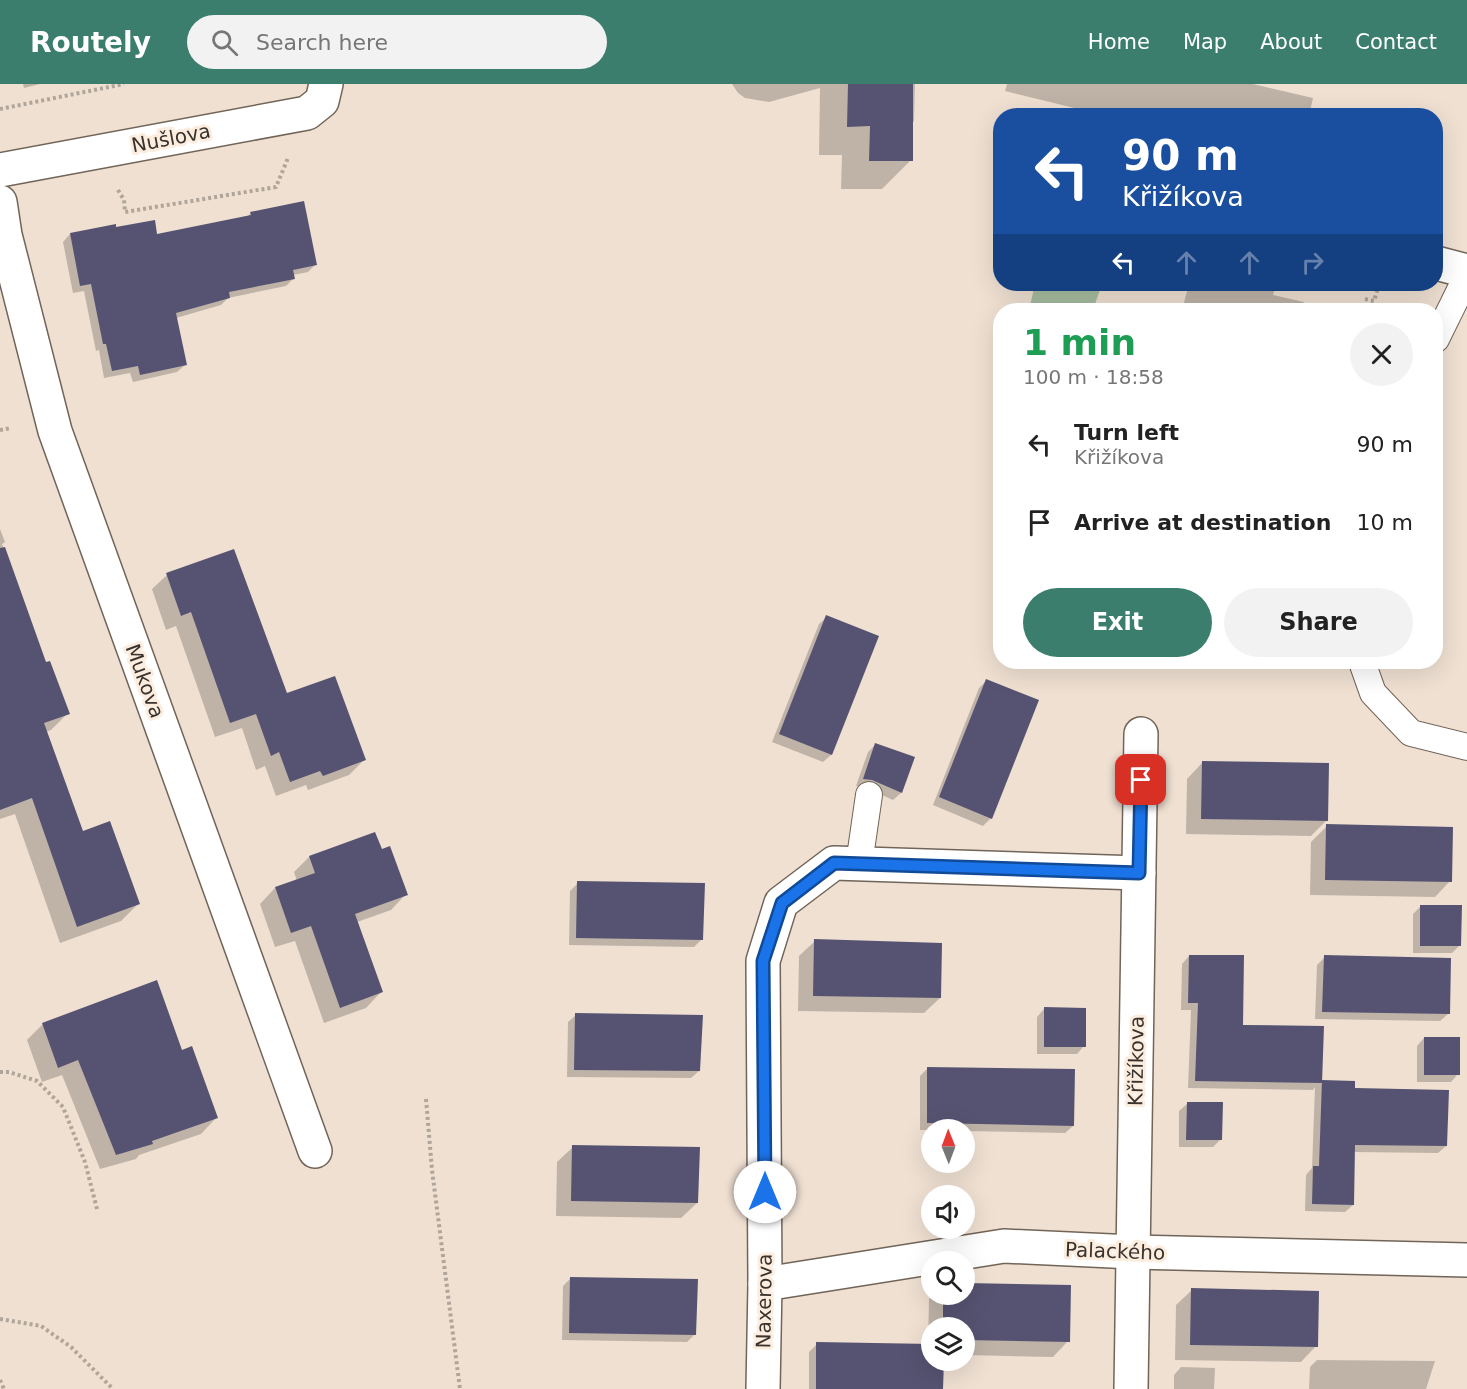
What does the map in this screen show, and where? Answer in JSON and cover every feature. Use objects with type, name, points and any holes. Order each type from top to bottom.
[{"type":"street","points":[[308,113],[322,101],[326,84]]},
{"type":"street","name":"Nušlova","points":[[0,170],[308,113]]},
{"type":"street","name":"Mukova","points":[[0,202],[5,235],[55,431],[315,1151]]},
{"type":"street","points":[[1443,265],[1467,271]]},
{"type":"street","name":"Křižíkova","points":[[1131,1389],[1142,734]]},
{"type":"street","name":"Naxerova","points":[[763,1389],[765,1284],[763,961],[782,903],[834,863],[1139,873]]},
{"type":"street","name":"Palackého","points":[[765,1284],[1004,1246],[1132,1252],[1467,1260]]},
{"type":"lane","points":[[1443,325],[1467,276]]},
{"type":"lane","points":[[1364,669],[1373,693],[1411,733],[1467,747]]},
{"type":"lane","points":[[859,864],[869,795]]},
{"type":"path","points":[[0,109],[124,84]]},
{"type":"path","points":[[113,183],[124,200],[125,212],[276,187],[308,113]]},
{"type":"path","points":[[1365,299],[1374,301],[1377,291]]},
{"type":"path","points":[[0,1072],[9,1072],[37,1081],[63,1107],[85,1162],[98,1209]]},
{"type":"path","points":[[426,1099],[432,1170],[460,1389]]},
{"type":"path","points":[[0,1319],[41,1326],[70,1347],[113,1389]]},
{"type":"path","points":[[0,1380],[4,1389]]},
{"type":"green space","points":[[1033,291],[1100,291],[1095,303],[1031,303]]},
{"type":"building","points":[[848,84],[913,84],[913,161],[869,161],[870,126],[847,127]]},
{"type":"building","points":[[304,201],[317,265],[293,270],[295,279],[229,292],[230,298],[176,313],[187,365],[140,375],[138,366],[112,371],[106,344],[103,344],[91,284],[80,286],[70,233],[116,224],[116,227],[155,220],[157,234],[251,215],[250,212]]},
{"type":"building","points":[[5,547],[46,662],[50,661],[70,714],[44,723],[83,831],[110,821],[140,904],[77,927],[32,798],[0,810],[0,548]]},
{"type":"building","points":[[234,549],[287,693],[335,676],[366,760],[323,776],[320,771],[290,782],[279,752],[271,756],[256,714],[230,723],[191,612],[181,616],[166,573]]},
{"type":"building","points":[[826,615],[879,636],[832,755],[779,734]]},
{"type":"building","points":[[986,679],[1039,700],[992,819],[939,797]]},
{"type":"building","points":[[875,743],[915,757],[902,793],[872,780],[863,779]]},
{"type":"building","points":[[1202,761],[1329,763],[1328,821],[1201,819]]},
{"type":"building","points":[[1326,824],[1453,827],[1452,882],[1325,880]]},
{"type":"building","points":[[375,832],[382,849],[390,846],[408,895],[355,914],[383,992],[340,1008],[311,926],[291,933],[275,887],[315,873],[309,856]]},
{"type":"building","points":[[577,881],[705,883],[703,940],[576,938]]},
{"type":"building","points":[[1420,905],[1462,905],[1461,946],[1420,946]]},
{"type":"building","points":[[814,939],[942,943],[941,998],[813,996]]},
{"type":"building","points":[[1189,955],[1244,955],[1243,1025],[1324,1026],[1322,1083],[1195,1081],[1198,1003],[1188,1003]]},
{"type":"building","points":[[1324,955],[1451,958],[1450,1014],[1322,1012]]},
{"type":"building","points":[[157,980],[182,1050],[192,1046],[218,1118],[152,1141],[153,1144],[116,1155],[78,1060],[58,1068],[42,1023]]},
{"type":"building","points":[[1044,1007],[1086,1008],[1086,1047],[1044,1047]]},
{"type":"building","points":[[575,1013],[703,1015],[700,1071],[574,1070]]},
{"type":"building","points":[[1424,1037],[1460,1037],[1460,1075],[1424,1075]]},
{"type":"building","points":[[927,1067],[1075,1069],[1074,1126],[975,1124],[975,1119],[927,1119]]},
{"type":"building","points":[[1322,1080],[1355,1081],[1355,1088],[1449,1090],[1447,1146],[1355,1145],[1354,1205],[1312,1204],[1313,1166],[1319,1166]]},
{"type":"building","points":[[1187,1102],[1223,1102],[1222,1140],[1186,1140]]},
{"type":"building","points":[[572,1145],[700,1147],[698,1203],[571,1201]]},
{"type":"building","points":[[570,1277],[698,1279],[696,1335],[569,1333]]},
{"type":"building","points":[[975,1283],[1071,1285],[1070,1342],[975,1340],[975,1317],[943,1317],[943,1305],[975,1305]]},
{"type":"building","points":[[1191,1288],[1319,1291],[1318,1347],[1190,1345]]},
{"type":"building","points":[[816,1342],[921,1344],[921,1371],[944,1371],[943,1389],[816,1389]]},
{"type":"route","points":[[765,1192],[763,961],[782,903],[834,863],[1139,873],[1141,780]]}]
